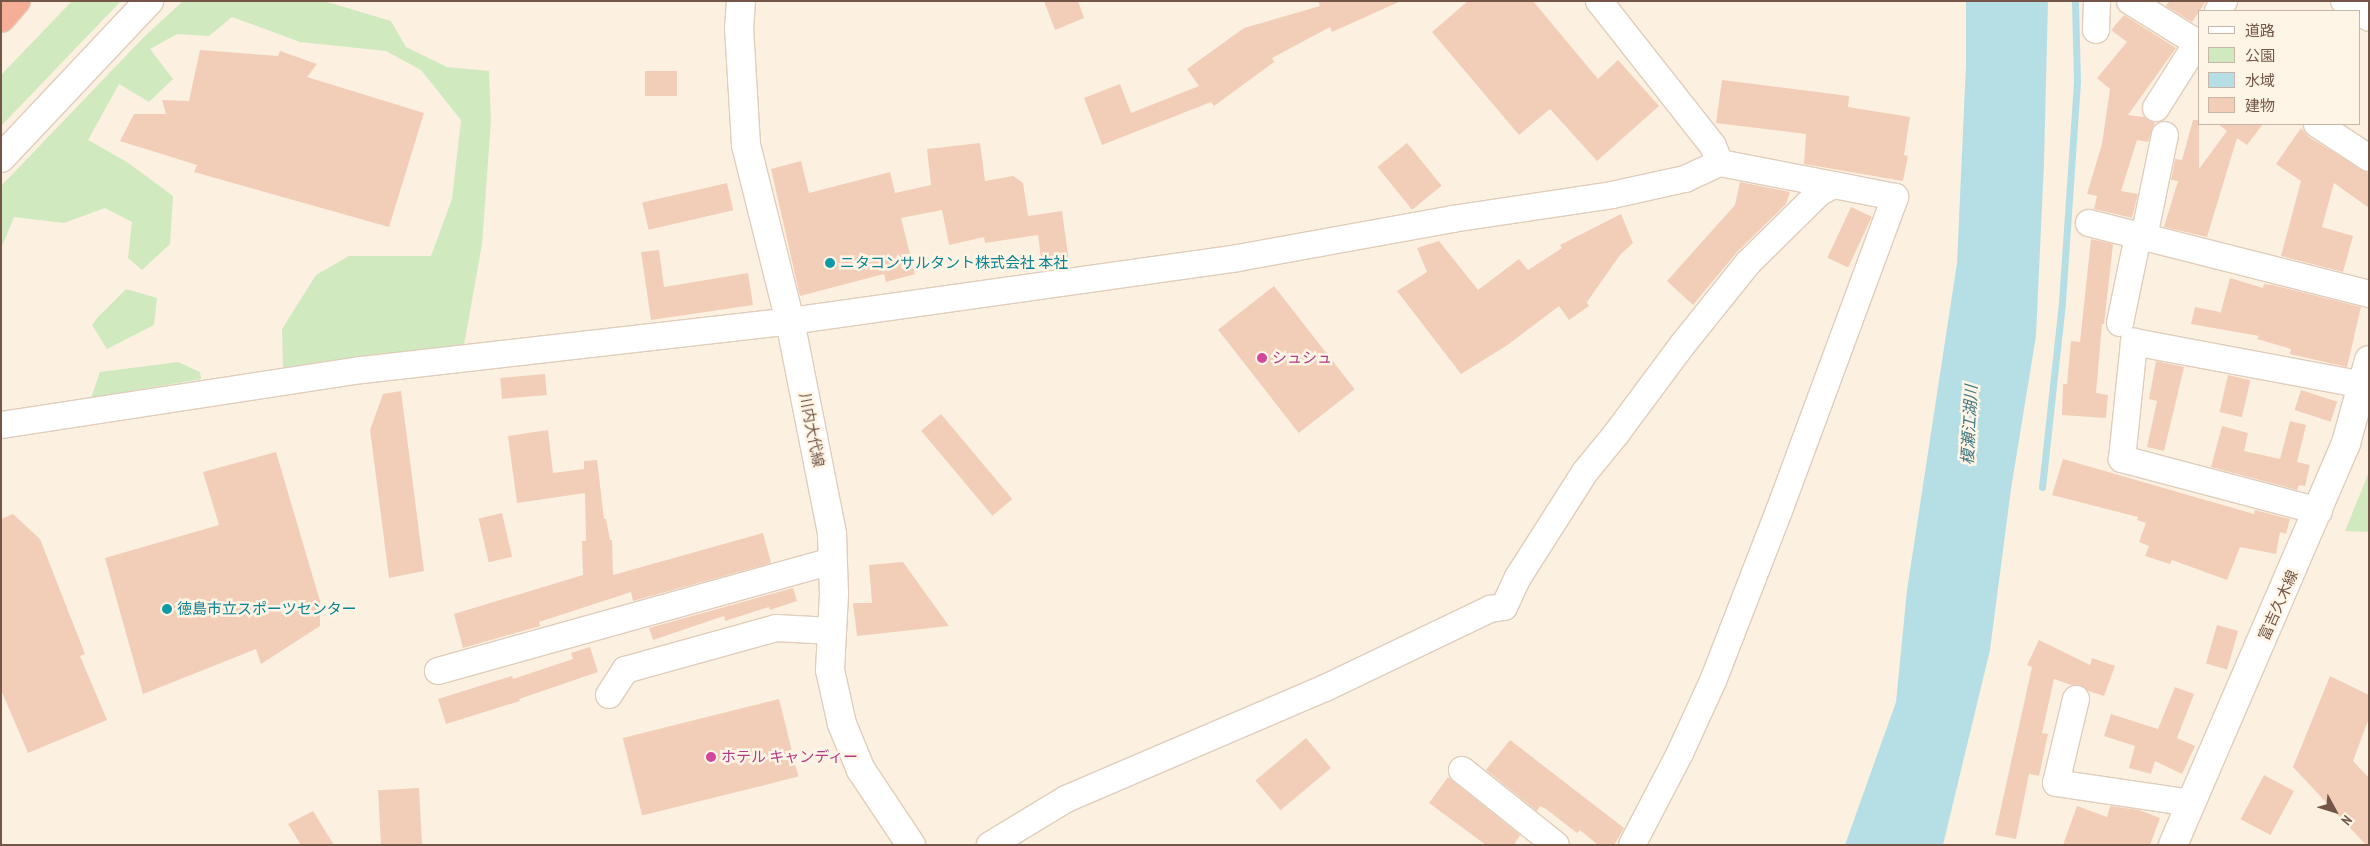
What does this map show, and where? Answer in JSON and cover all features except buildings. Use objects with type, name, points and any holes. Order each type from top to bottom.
[{"type":"highway","points":[[1,18],[16,1]]},
{"type":"main road","points":[[1,158],[149,1]]},
{"type":"main road","name":"川内大代線","points":[[741,1],[740,27],[746,145],[790,321],[832,534],[830,670],[842,724],[861,770],[911,845]]},
{"type":"main road","name":"富吉久木線","points":[[2173,845],[2319,511],[2346,444],[2366,372]]},
{"type":"street","points":[[1599,1],[1713,146],[1720,163]]},
{"type":"street","points":[[2096,30],[2098,1]]},
{"type":"street","points":[[2130,1],[2198,42],[2156,108]]},
{"type":"street","points":[[2344,1],[2357,10]]},
{"type":"street","points":[[2319,125],[2369,158]]},
{"type":"street","points":[[2120,323],[2164,135]]},
{"type":"street","points":[[1,425],[362,370],[790,321],[1238,258],[1452,219],[1612,195],[1685,179],[1720,163],[1895,197],[1779,511],[1713,681],[1680,753],[1632,845]]},
{"type":"street","points":[[990,845],[1066,799],[1325,688],[1490,609],[1504,607],[1518,577],[1585,472],[1617,433],[1683,344],[1748,263],[1820,192],[1834,185]]},
{"type":"street","points":[[2088,224],[2369,294]]},
{"type":"street","points":[[2319,511],[2122,459],[2134,342],[2366,372]]},
{"type":"street","points":[[438,671],[833,561]]},
{"type":"street","points":[[609,695],[625,670],[776,628],[832,632]]},
{"type":"street","points":[[2076,699],[2056,783],[2191,803]]},
{"type":"street","points":[[1462,770],[1556,845]]},
{"type":"green space","points":[[72,1],[121,1],[1,126],[1,75]]},
{"type":"green space","points":[[183,1],[324,1],[391,21],[406,47],[447,67],[489,71],[491,121],[482,244],[463,351],[283,368],[282,329],[316,275],[349,256],[431,256],[452,199],[461,120],[421,70],[386,51],[300,42],[232,17],[209,36],[177,34],[150,49],[173,79],[149,102],[119,84],[88,140],[127,162],[173,196],[170,244],[142,270],[128,258],[132,222],[105,208],[64,223],[14,217],[1,249],[1,186],[144,37]]},
{"type":"green space","points":[[126,289],[157,298],[154,325],[107,349],[92,325]]},
{"type":"green space","points":[[178,362],[200,372],[201,379],[91,398],[100,372]]},
{"type":"green space","points":[[2369,472],[2369,532],[2345,531]]},
{"type":"water","name":"榎瀬江湖川","points":[[1966,1],[2048,1],[2044,163],[2036,336],[2011,489],[1990,650],[1943,845],[1845,845],[1896,702],[1907,590],[1957,263],[1966,65]]},
{"type":"waterway","points":[[2042,487],[2062,302],[2077,83],[2075,1]]},
{"type":"place","name":"ニタコンサルタント株式会社 本社","points":[[830,263]]},
{"type":"place","name":"シュシュ","points":[[1262,358]]},
{"type":"place","name":"徳島市立スポーツセンター","points":[[167,609]]},
{"type":"place","name":"ホテル キャンディー","points":[[711,757]]}]
